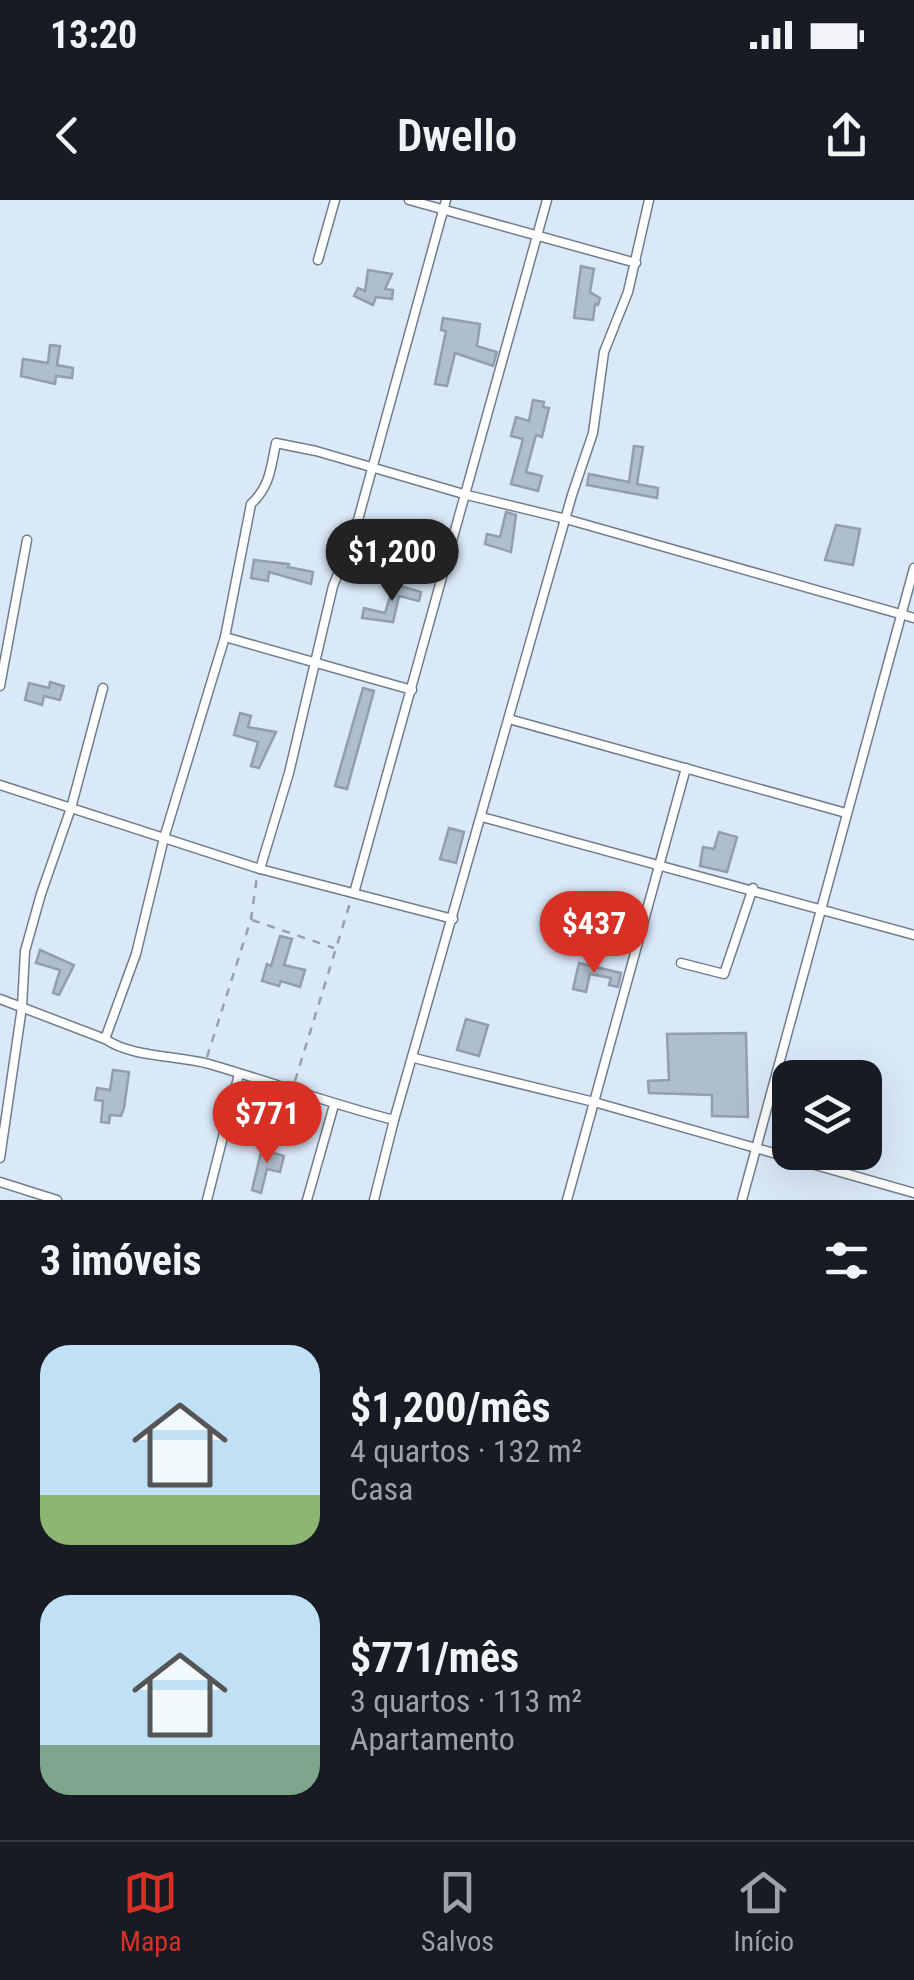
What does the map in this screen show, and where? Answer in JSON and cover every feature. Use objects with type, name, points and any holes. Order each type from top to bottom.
[{"type":"street","points":[[318,260],[334,200]]},
{"type":"street","points":[[409,200],[444,205],[536,236],[636,263]]},
{"type":"street","points":[[354,893],[547,200]]},
{"type":"street","points":[[374,1200],[593,433],[604,352],[636,263],[648,200]]},
{"type":"street","points":[[260,869],[289,773],[333,586],[353,538],[444,205]]},
{"type":"street","points":[[104,1039],[136,954],[164,838],[224,637],[251,504],[269,480],[276,443],[566,519],[914,618]]},
{"type":"street","points":[[0,686],[27,540]]},
{"type":"street","points":[[742,1200],[914,568]]},
{"type":"street","points":[[224,637],[412,690]]},
{"type":"street","points":[[0,1158],[22,1008],[25,950],[71,808],[102,688]]},
{"type":"street","points":[[509,718],[846,813]]},
{"type":"street","points":[[567,1200],[686,768]]},
{"type":"street","points":[[0,785],[260,869],[453,918]]},
{"type":"street","points":[[482,817],[914,935]]},
{"type":"street","points":[[681,963],[724,974],[753,888]]},
{"type":"street","points":[[0,999],[128,1048],[205,1063],[394,1120]]},
{"type":"street","points":[[414,1058],[594,1102],[914,1193]]},
{"type":"street","points":[[207,1200],[239,1074]]},
{"type":"street","points":[[307,1200],[334,1104]]},
{"type":"street","points":[[0,1182],[56,1200]]},
{"type":"path","points":[[205,1063],[251,919],[260,869]]},
{"type":"path","points":[[292,1092],[354,893]]},
{"type":"path","points":[[251,919],[336,948]]},
{"type":"building","points":[[581,266],[594,269],[590,292],[600,298],[593,320],[574,318]]},
{"type":"building","points":[[368,270],[392,274],[385,289],[393,290],[392,299],[376,297],[373,305],[354,296],[358,288],[365,291]]},
{"type":"building","points":[[443,318],[480,324],[477,346],[497,352],[493,366],[455,353],[447,386],[435,384],[446,331],[441,330]]},
{"type":"building","points":[[50,345],[60,346],[57,365],[73,368],[72,378],[56,376],[55,384],[21,376],[23,359],[48,363]]},
{"type":"building","points":[[533,400],[544,402],[543,407],[549,408],[542,437],[536,435],[526,472],[542,476],[538,491],[511,484],[523,439],[511,436],[516,417],[529,421]]},
{"type":"building","points":[[634,446],[643,447],[637,484],[658,488],[657,498],[587,485],[589,474],[629,482]]},
{"type":"building","points":[[506,512],[516,515],[511,552],[485,544],[487,534],[500,537]]},
{"type":"building","points":[[836,525],[860,529],[853,565],[825,560]]},
{"type":"building","points":[[254,560],[289,564],[288,567],[313,572],[311,584],[269,572],[268,581],[251,578]]},
{"type":"building","points":[[394,584],[421,592],[419,601],[399,596],[393,622],[362,618],[364,608],[385,613]]},
{"type":"building","points":[[50,682],[64,686],[60,700],[44,696],[42,705],[25,700],[29,683],[49,688]]},
{"type":"building","points":[[363,688],[374,691],[347,789],[335,786]]},
{"type":"building","points":[[240,713],[251,716],[248,727],[276,732],[259,768],[251,766],[258,742],[234,735]]},
{"type":"building","points":[[449,828],[464,832],[456,863],[440,859]]},
{"type":"building","points":[[719,832],[737,837],[727,872],[700,866],[703,847],[714,849]]},
{"type":"building","points":[[280,936],[292,939],[284,965],[305,970],[300,987],[262,981]]},
{"type":"building","points":[[40,950],[74,965],[59,995],[53,993],[60,970],[36,963]]},
{"type":"building","points":[[579,963],[621,973],[618,987],[609,985],[611,978],[590,974],[586,992],[573,989]]},
{"type":"building","points":[[466,1019],[488,1025],[479,1056],[457,1050]]},
{"type":"building","points":[[746,1033],[748,1117],[712,1116],[712,1095],[649,1093],[648,1081],[669,1080],[667,1034]]},
{"type":"building","points":[[113,1070],[129,1072],[124,1108],[121,1116],[110,1115],[109,1123],[101,1122],[103,1101],[95,1100],[97,1088],[110,1090]]},
{"type":"building","points":[[263,1144],[273,1146],[271,1152],[284,1156],[280,1172],[267,1169],[261,1193],[252,1190]]}]
